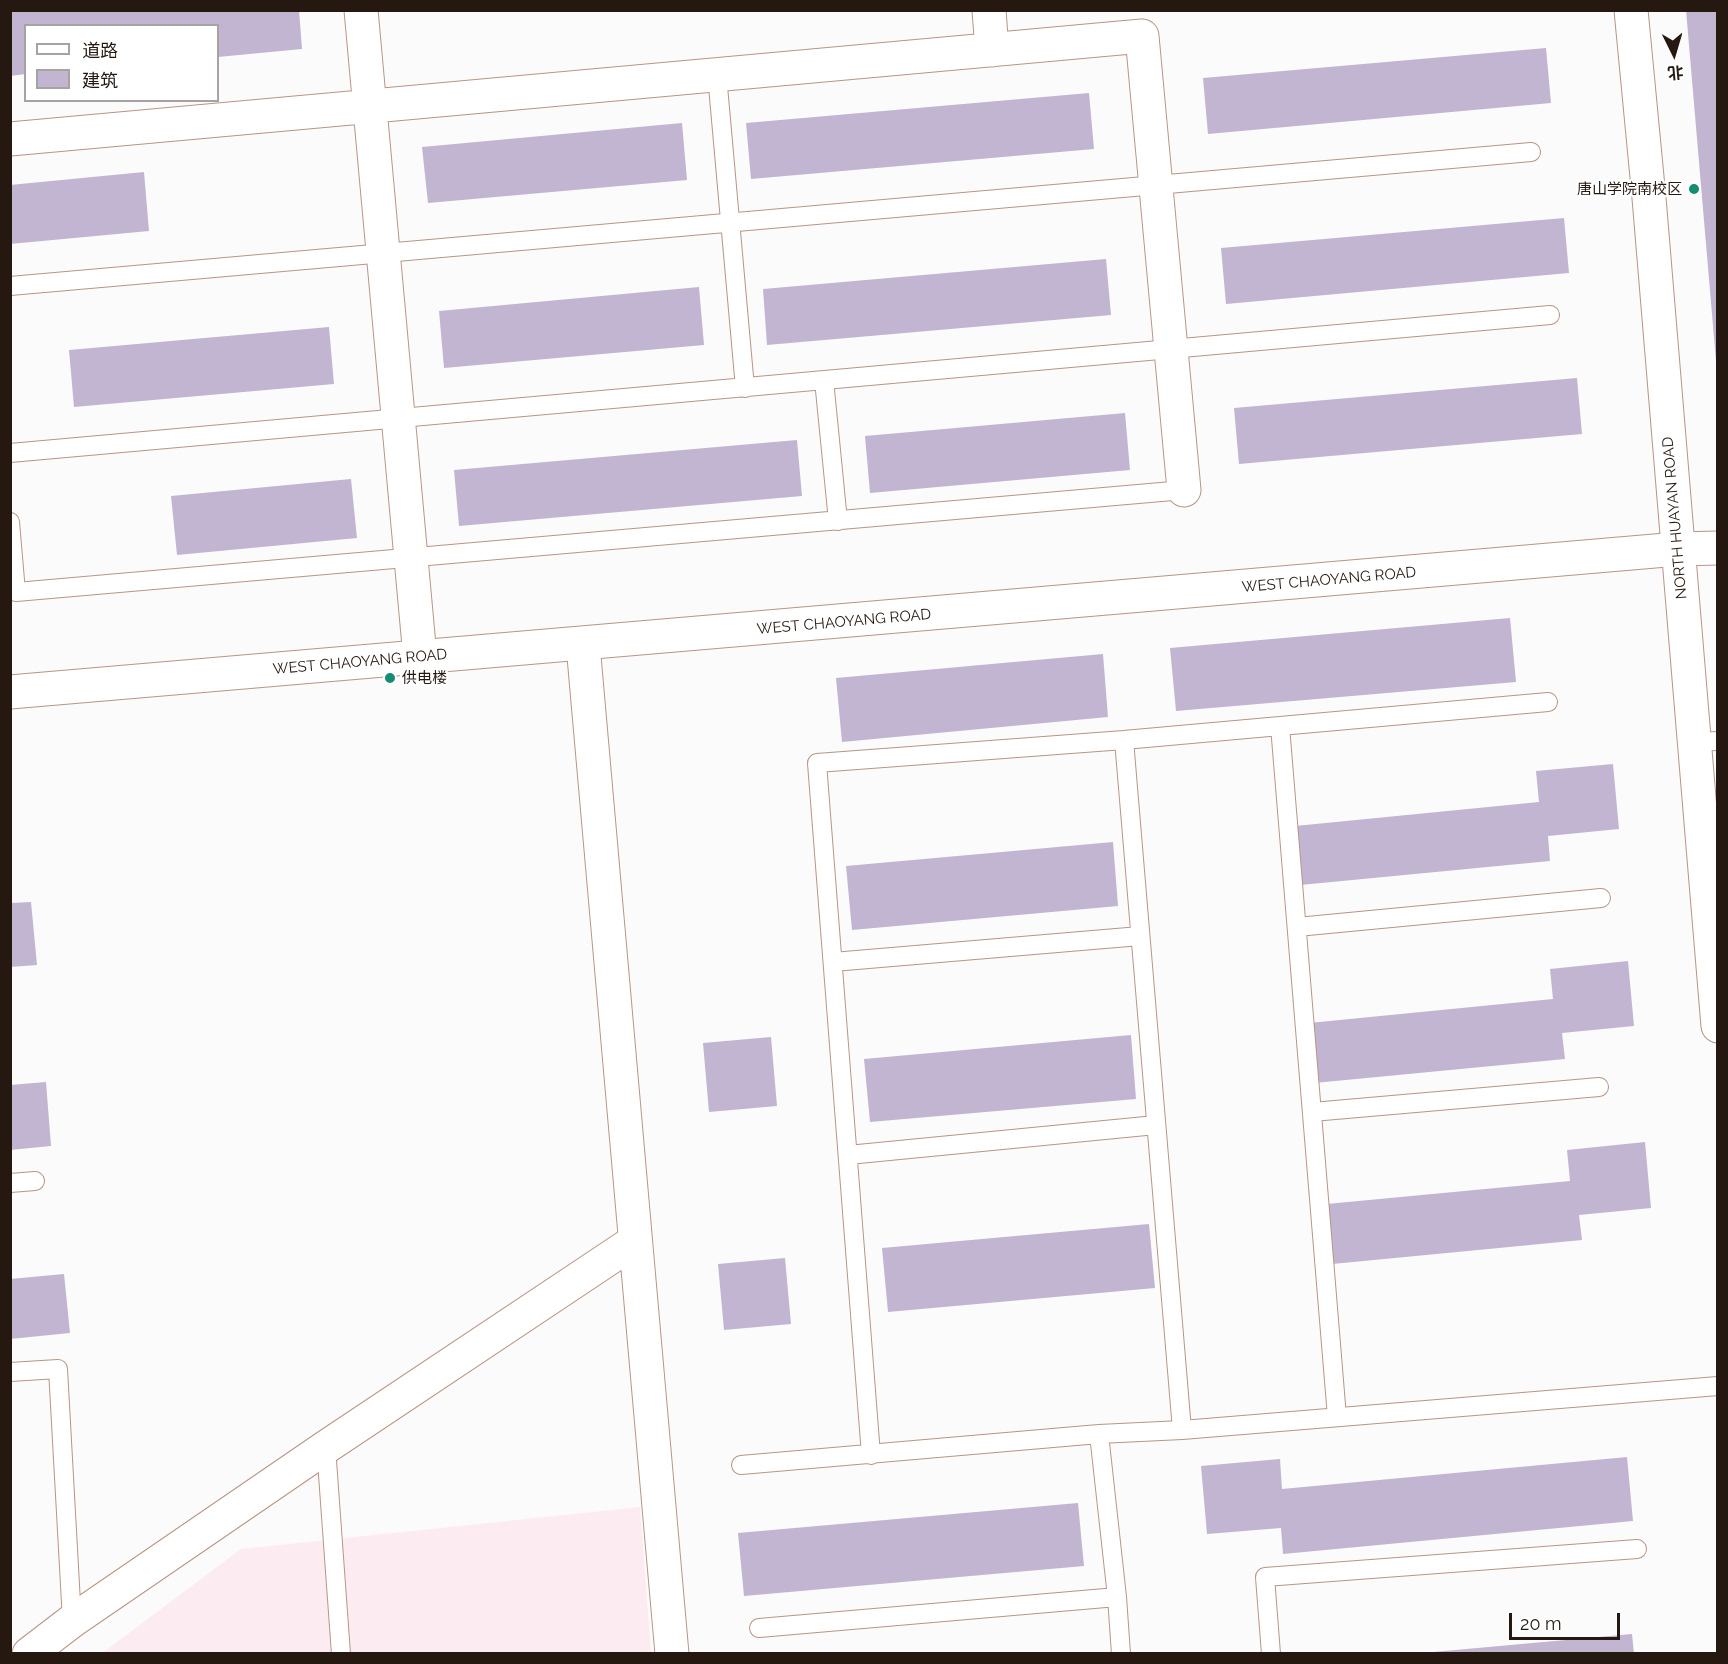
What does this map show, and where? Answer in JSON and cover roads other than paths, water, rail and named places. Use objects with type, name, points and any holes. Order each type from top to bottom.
[{"type":"street","points":[[361,10],[420,657]]},
{"type":"street","points":[[989,10],[992,50]]},
{"type":"street","name":"NORTH HUAYAN ROAD","points":[[1631,10],[1678,549],[1706,742],[1718,1026]]},
{"type":"street","points":[[10,139],[1142,36],[1184,490]]},
{"type":"street","name":"WEST CHAOYANG ROAD","points":[[1678,549],[1718,533]]},
{"type":"street","name":"WEST CHAOYANG ROAD","points":[[10,693],[1678,549],[1718,548]]},
{"type":"street","points":[[583,645],[672,1653]]},
{"type":"street","points":[[29,1653],[326,1447],[635,1241]]},
{"type":"lane","points":[[717,75],[745,388]]},
{"type":"lane","points":[[10,286],[1530,152]]},
{"type":"lane","points":[[10,453],[1550,315]]},
{"type":"lane","points":[[824,380],[838,520]]},
{"type":"lane","points":[[10,522],[16,592],[1184,490]]},
{"type":"lane","points":[[871,1455],[817,763],[1124,740],[1548,702]]},
{"type":"lane","points":[[1280,726],[1337,1417]]},
{"type":"lane","points":[[1124,740],[1182,1430]]},
{"type":"lane","points":[[1297,927],[1600,898]]},
{"type":"lane","points":[[832,962],[1140,936]]},
{"type":"lane","points":[[1312,1112],[1599,1087]]},
{"type":"lane","points":[[848,1155],[1156,1125]]},
{"type":"lane","points":[[10,1183],[35,1181]]},
{"type":"lane","points":[[10,1372],[58,1369],[72,1621]]},
{"type":"lane","points":[[741,1465],[1099,1434],[1182,1430],[1718,1386]]},
{"type":"lane","points":[[1099,1434],[1120,1653]]},
{"type":"lane","points":[[326,1447],[341,1653]]},
{"type":"lane","points":[[1271,1653],[1266,1577],[1637,1549]]},
{"type":"lane","points":[[759,1628],[1116,1597]]},
{"type":"place","name":"唐山学院南校区","points":[[1694,189]]},
{"type":"place","name":"供电楼","points":[[390,678]]}]
